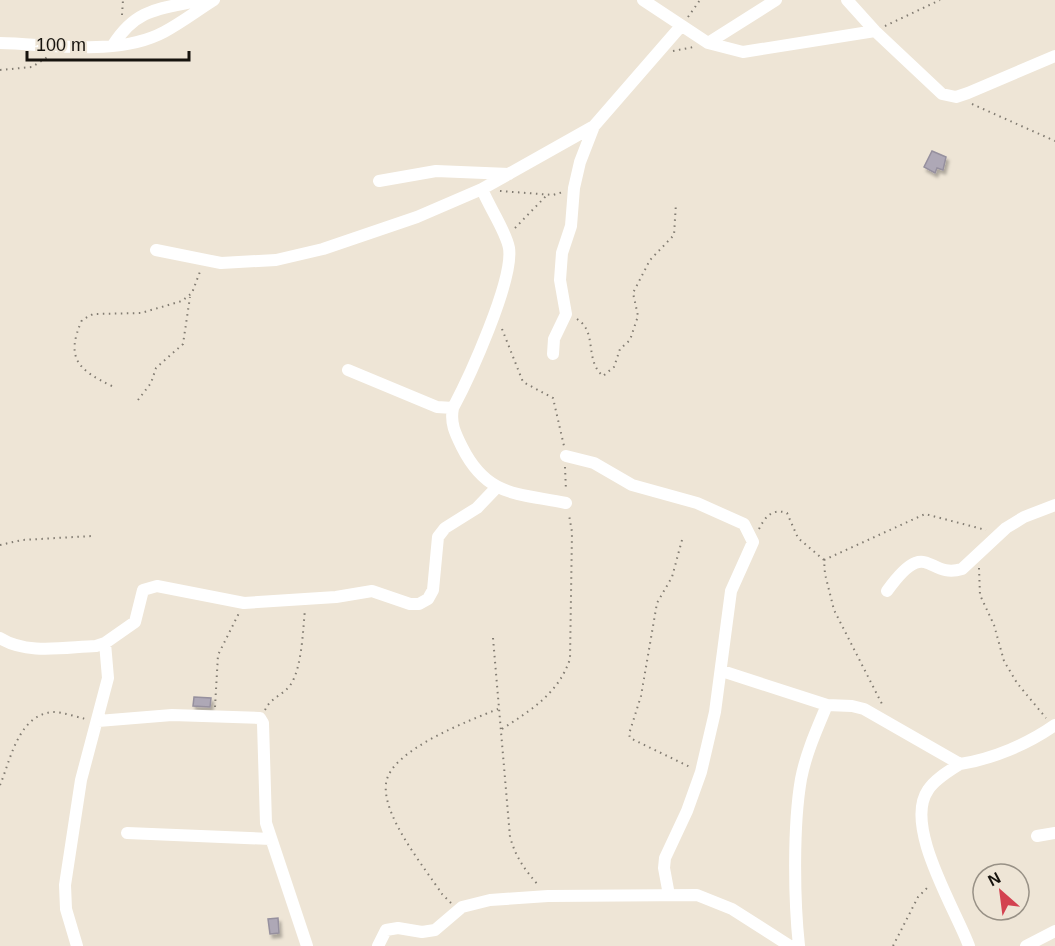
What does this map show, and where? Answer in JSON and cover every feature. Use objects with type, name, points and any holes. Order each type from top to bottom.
[{"type":"street","points":[[113,45],[122,31],[139,16],[201,0]]},
{"type":"street","points":[[0,42],[113,45],[163,33],[214,0]]},
{"type":"street","points":[[644,0],[708,43],[743,52],[875,31]]},
{"type":"street","points":[[708,43],[776,0]]},
{"type":"street","points":[[847,0],[928,84],[942,94],[956,97],[1055,56]]},
{"type":"street","points":[[156,250],[206,262],[246,263],[323,249],[391,228],[482,189],[594,126],[681,26]]},
{"type":"street","points":[[553,354],[554,339],[566,314],[560,267],[562,253],[571,226],[574,188],[594,126]]},
{"type":"street","points":[[379,181],[436,171],[510,174]]},
{"type":"street","points":[[482,189],[507,240],[509,259],[501,292],[482,348],[453,408],[452,428],[471,465],[488,483],[566,503]]},
{"type":"street","points":[[348,369],[437,407],[453,408]]},
{"type":"street","points":[[566,456],[594,463],[632,484],[697,503],[744,524],[753,542],[731,591],[722,671],[701,772],[687,811],[665,858],[665,879],[669,895]]},
{"type":"street","points":[[0,638],[17,647],[29,648],[96,646],[105,643],[135,622],[143,590],[148,587],[167,587],[244,603],[307,600],[372,591],[410,604],[419,604],[428,599],[437,574],[438,537],[445,528],[477,508],[497,487]]},
{"type":"street","points":[[887,591],[911,563],[926,562],[959,571],[981,553],[999,533],[1024,517],[1055,505]]},
{"type":"street","points":[[77,946],[66,909],[65,885],[81,780],[108,678],[105,643]]},
{"type":"street","points":[[722,671],[827,705],[852,706],[890,722],[960,764]]},
{"type":"street","points":[[799,946],[797,886],[801,780],[807,754],[827,705]]},
{"type":"street","points":[[98,721],[172,715],[260,718],[264,723],[266,823],[307,946]]},
{"type":"street","points":[[969,946],[937,877],[923,827],[922,803],[928,789],[960,764],[983,759],[1015,747],[1054,726]]},
{"type":"street","points":[[127,833],[271,839]]},
{"type":"street","points":[[1037,836],[1055,833]]},
{"type":"street","points":[[378,946],[386,930],[399,928],[422,932],[435,930],[462,907],[490,900],[548,896],[669,895],[697,895],[713,900],[732,909],[790,946]]},
{"type":"street","points":[[1026,946],[1055,931]]},
{"type":"path","points":[[681,26],[700,0]]},
{"type":"path","points":[[875,31],[940,0]]},
{"type":"path","points":[[659,53],[708,43]]},
{"type":"path","points":[[0,70],[32,67],[45,60],[58,45]]},
{"type":"path","points":[[956,97],[1055,141]]},
{"type":"path","points":[[482,189],[547,195],[574,188]]},
{"type":"path","points":[[507,240],[523,219],[547,195]]},
{"type":"path","points":[[566,314],[586,326],[594,365],[603,376],[608,374],[614,367],[620,349],[630,340],[638,316],[633,293],[650,260],[674,235],[676,202]]},
{"type":"path","points":[[138,400],[151,383],[156,368],[183,344],[190,297],[199,272],[206,262]]},
{"type":"path","points":[[112,386],[90,375],[80,366],[75,356],[74,348],[82,320],[93,314],[141,313],[190,297]]},
{"type":"path","points":[[501,328],[523,382],[529,387],[546,392],[553,398],[566,456],[566,503],[572,532],[570,659],[565,675],[547,698],[502,729]]},
{"type":"path","points":[[753,542],[765,518],[780,511],[787,513],[803,544],[824,560],[834,610],[890,722]]},
{"type":"path","points":[[824,560],[925,514],[999,533]]},
{"type":"path","points":[[0,545],[22,540],[92,536]]},
{"type":"path","points":[[682,540],[672,577],[657,603],[641,696],[629,734],[630,738],[701,772]]},
{"type":"path","points":[[981,553],[978,584],[994,625],[1000,652],[1017,683],[1054,726]]},
{"type":"path","points":[[260,718],[271,700],[291,684],[299,653],[307,600]]},
{"type":"path","points":[[214,716],[218,655],[244,603]]},
{"type":"path","points":[[493,638],[498,709],[502,729],[505,792],[515,854],[523,868],[548,896]]},
{"type":"path","points":[[462,907],[452,903],[442,894],[414,851],[394,817],[387,799],[386,783],[390,771],[399,760],[420,746],[448,730],[498,709]]},
{"type":"path","points":[[0,785],[14,744],[34,720],[52,712],[98,721]]},
{"type":"path","points":[[893,946],[918,897],[937,877]]},
{"type":"building","points":[[932,151],[946,157],[943,170],[937,168],[935,173],[924,167]]},
{"type":"building","points":[[194,697],[211,698],[210,707],[193,706]]},
{"type":"building","points":[[278,918],[279,933],[270,934],[268,919]]}]
